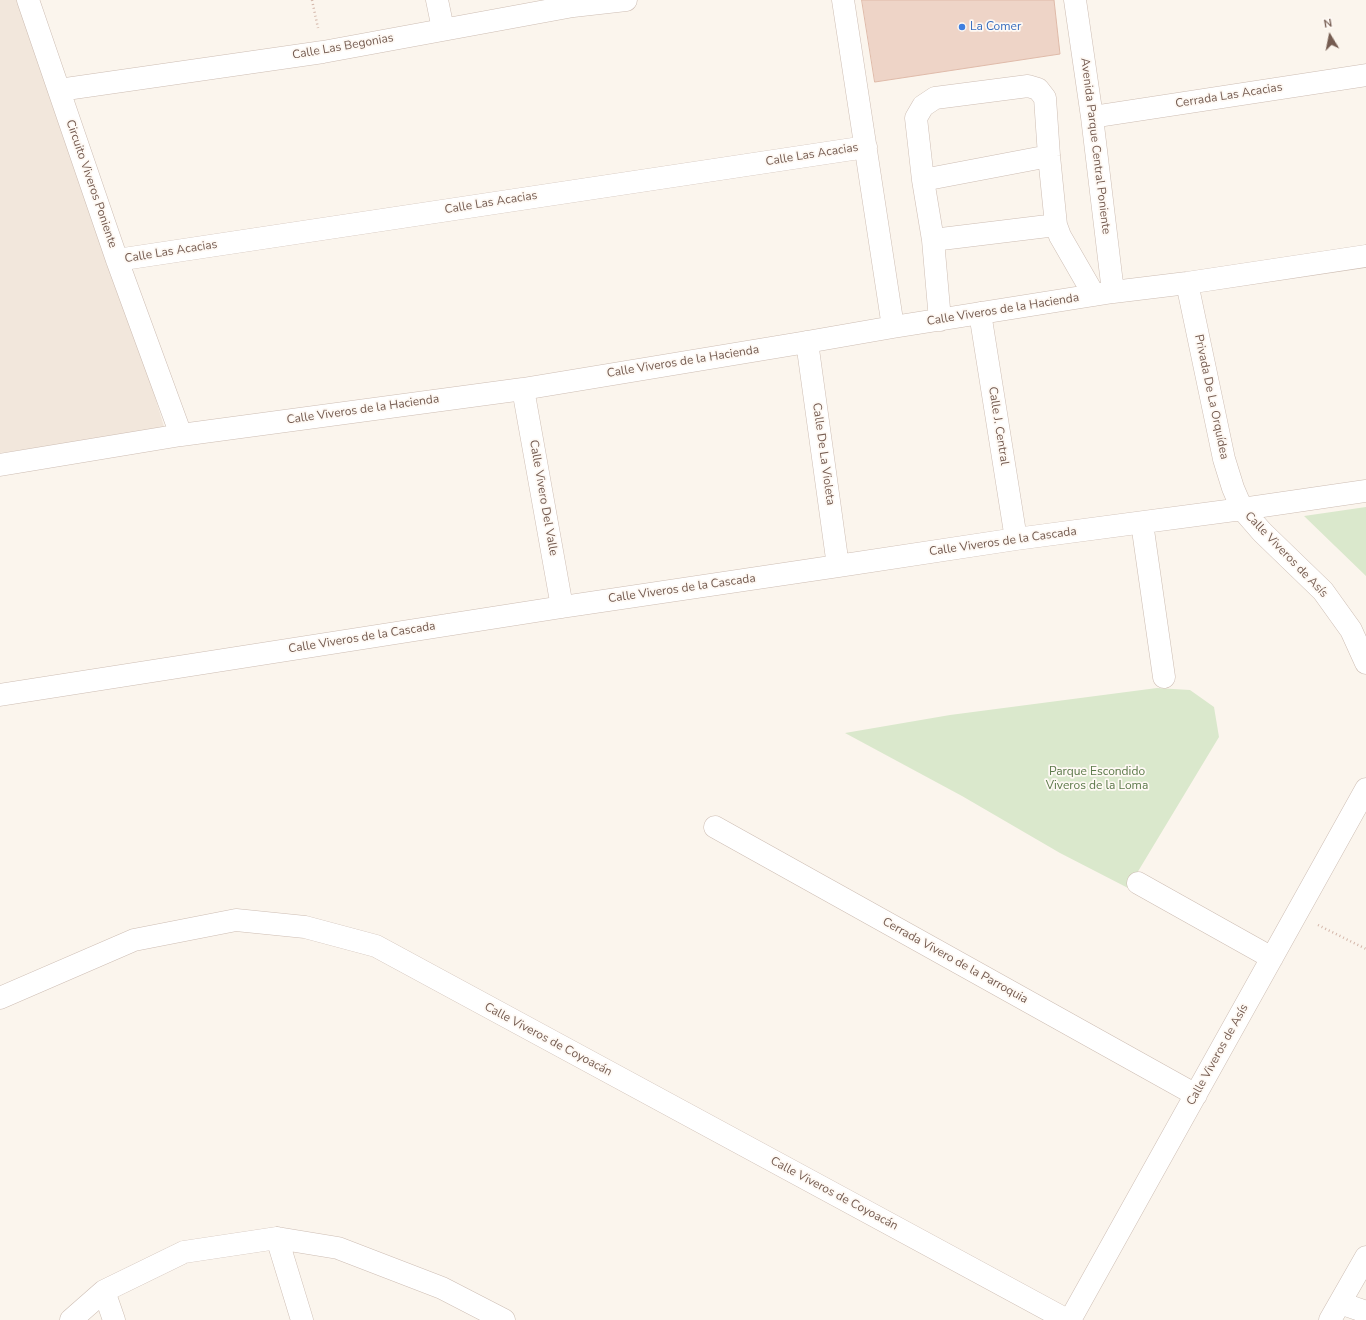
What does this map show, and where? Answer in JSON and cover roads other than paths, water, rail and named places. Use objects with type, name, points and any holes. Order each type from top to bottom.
[{"type":"street","name":"Circuito Viveros Poniente","points":[[28,0],[117,260],[181,435]]},
{"type":"street","points":[[437,0],[443,30]]},
{"type":"street","name":"Calle Las Begonias","points":[[59,90],[323,52],[443,30],[572,3],[626,0]]},
{"type":"street","points":[[843,0],[893,327]]},
{"type":"street","name":"Avenida Parque Central Poniente","points":[[1075,0],[1092,117],[1103,294]]},
{"type":"street","name":"Cerrada Las Acacias","points":[[1092,117],[1366,75]]},
{"type":"street","points":[[940,320],[933,240],[923,180],[916,118],[923,106],[935,98],[1028,86],[1038,89],[1045,98],[1056,225],[1060,236],[1103,294]]},
{"type":"street","name":"Calle Las Acacias","points":[[117,260],[866,147]]},
{"type":"street","points":[[923,180],[1049,156]]},
{"type":"street","points":[[933,240],[1056,225]]},
{"type":"street","name":"Calle Viveros de la Hacienda","points":[[0,465],[181,435],[524,389],[980,313],[1366,256]]},
{"type":"street","name":"Privada De La Orquídea","points":[[1187,283],[1224,459],[1233,488],[1242,509]]},
{"type":"street","name":"Calle J. Central","points":[[980,313],[1016,539]]},
{"type":"street","name":"Calle De La Violeta","points":[[807,342],[838,566]]},
{"type":"street","name":"Calle Vivero Del Valle","points":[[524,389],[562,607]]},
{"type":"street","name":"Calle Viveros de la Cascada","points":[[0,695],[562,607],[1016,539],[1142,523],[1366,491]]},
{"type":"street","name":"Calle Viveros de Asís","points":[[1242,509],[1262,532],[1323,591],[1352,630],[1366,663]]},
{"type":"street","points":[[1142,523],[1164,677]]},
{"type":"street","name":"Calle Viveros de Asís","points":[[1068,1320],[1196,1095],[1366,789]]},
{"type":"street","name":"Cerrada Vivero de la Parroquia","points":[[715,827],[1196,1095]]},
{"type":"street","points":[[1138,883],[1272,958]]},
{"type":"street","name":"Calle Viveros de Coyoacán","points":[[0,998],[134,940],[236,920],[305,927],[376,946],[1068,1320]]},
{"type":"street","points":[[277,1238],[302,1320]]},
{"type":"street","points":[[71,1320],[104,1291],[184,1252],[277,1238],[338,1248],[442,1288],[504,1320]]},
{"type":"street","points":[[1366,1257],[1335,1311],[1366,1312]]},
{"type":"street","points":[[104,1291],[114,1320]]},
{"type":"place","name":"La Comer","points":[[962,27]]},
{"type":"park label","name":"Parque Escondido Viveros de la Loma","points":[[1097,779]]}]
